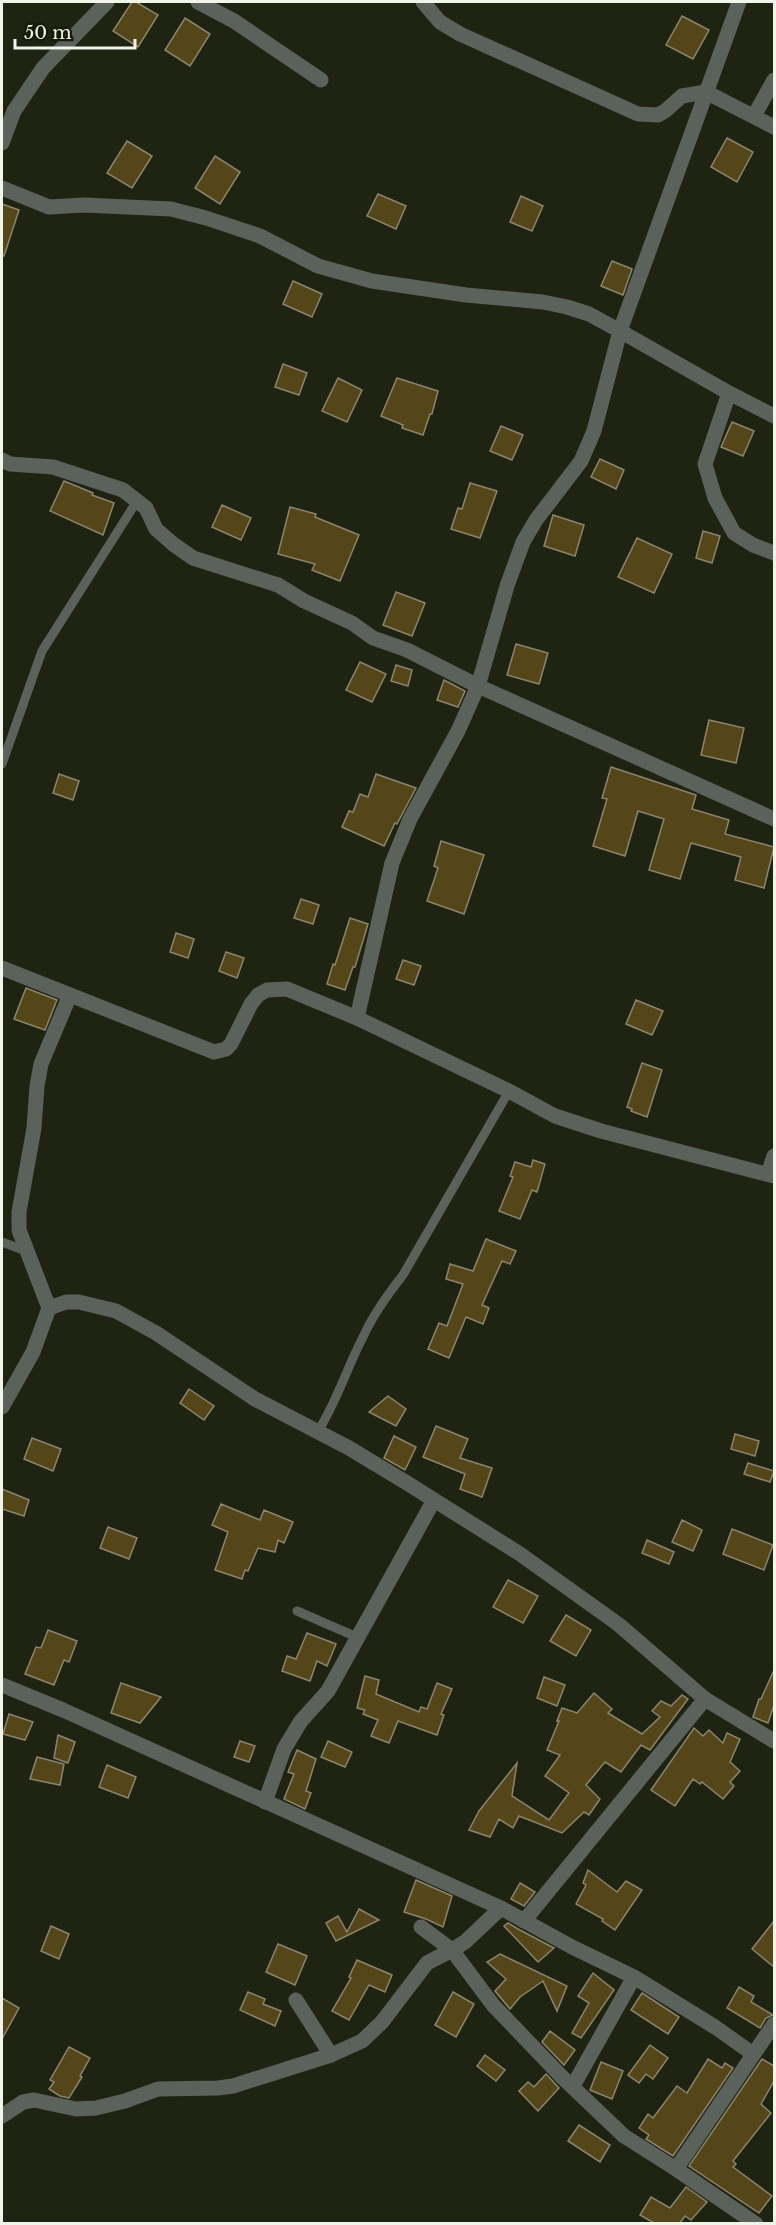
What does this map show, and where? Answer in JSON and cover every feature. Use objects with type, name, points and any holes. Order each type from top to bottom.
[{"type":"street","points":[[2,143],[14,111],[43,68],[107,2]]},
{"type":"street","points":[[198,2],[234,21],[321,80]]},
{"type":"street","points":[[423,2],[440,22],[460,34],[638,114],[658,115],[682,96],[706,92],[774,127]]},
{"type":"street","points":[[357,1018],[392,863],[410,819],[458,731],[478,686],[507,586],[524,542],[536,520],[581,461],[594,431],[620,331],[739,2]]},
{"type":"street","points":[[754,116],[774,80]]},
{"type":"street","points":[[2,188],[49,207],[84,205],[171,209],[260,236],[318,266],[372,281],[466,295],[543,302],[589,314],[774,416]]},
{"type":"street","points":[[729,393],[705,464],[715,498],[734,533],[753,545],[774,553]]},
{"type":"street","points":[[2,460],[10,464],[53,467],[123,490],[146,508],[156,529],[193,558],[278,585],[352,623],[373,638],[406,650],[478,686],[774,819]]},
{"type":"street","points":[[2,968],[214,1052],[226,1049],[231,1044],[258,995],[267,990],[287,989],[357,1018],[509,1091],[555,1116],[601,1131],[771,1175],[774,1156]]},
{"type":"street","points":[[2,1407],[33,1352],[49,1308],[19,1230],[19,1212],[34,1128],[41,1064],[70,995]]},
{"type":"street","points":[[49,1308],[66,1302],[79,1302],[116,1311],[156,1333],[255,1399],[349,1448],[520,1554],[618,1624],[705,1699],[774,1741]]},
{"type":"street","points":[[265,1802],[284,1749],[301,1721],[328,1691],[434,1500]]},
{"type":"street","points":[[2,1685],[63,1710],[501,1908],[634,1977],[715,2027],[753,2054]]},
{"type":"street","points":[[524,1921],[705,1699]]},
{"type":"street","points":[[2,2116],[23,2102],[33,2100],[76,2109],[96,2108],[125,2101],[158,2089],[232,2086],[331,2055],[362,2041],[382,2022],[427,1964],[465,1942],[501,1908]]},
{"type":"street","points":[[421,1927],[452,1950],[493,2005],[624,2136],[756,2223]]},
{"type":"street","points":[[573,2086],[634,1977]]},
{"type":"street","points":[[296,2000],[331,2055]]},
{"type":"street","points":[[676,2169],[774,2024]]},
{"type":"lane","points":[[2,764],[42,651],[137,501]]},
{"type":"lane","points":[[317,1433],[327,1417],[363,1335],[385,1298],[403,1275],[509,1091]]},
{"type":"lane","points":[[2,1242],[26,1251]]},
{"type":"lane","points":[[297,1611],[359,1638]]},
{"type":"building","points":[[132,2],[158,15],[138,47],[113,31]]},
{"type":"building","points":[[682,16],[709,30],[693,59],[666,45]]},
{"type":"building","points":[[185,18],[210,34],[190,66],[165,50]]},
{"type":"building","points":[[727,138],[753,152],[737,182],[711,167]]},
{"type":"building","points":[[127,141],[152,156],[132,188],[107,173]]},
{"type":"building","points":[[215,156],[240,172],[220,204],[195,188]]},
{"type":"building","points":[[378,194],[406,206],[396,229],[367,216]]},
{"type":"building","points":[[521,196],[543,206],[532,231],[510,222]]},
{"type":"building","points":[[2,204],[19,210],[4,256],[2,256]]},
{"type":"building","points":[[612,261],[632,269],[623,295],[601,286]]},
{"type":"building","points":[[293,281],[322,294],[312,317],[283,304]]},
{"type":"building","points":[[283,364],[307,373],[299,395],[275,387]]},
{"type":"building","points":[[338,378],[362,390],[347,422],[322,411]]},
{"type":"building","points":[[397,378],[438,391],[423,435],[402,428],[403,425],[381,416]]},
{"type":"building","points":[[732,422],[754,431],[743,456],[721,447]]},
{"type":"building","points":[[501,426],[523,435],[512,460],[490,451]]},
{"type":"building","points":[[600,459],[624,470],[616,489],[591,477]]},
{"type":"building","points":[[64,481],[114,503],[103,535],[50,511]]},
{"type":"building","points":[[470,483],[497,491],[480,538],[451,529],[458,508],[462,509]]},
{"type":"building","points":[[222,505],[251,518],[241,540],[212,527]]},
{"type":"building","points":[[290,507],[316,514],[315,517],[359,535],[340,581],[312,570],[315,564],[278,554]]},
{"type":"building","points":[[553,515],[584,525],[575,556],[544,546]]},
{"type":"building","points":[[703,531],[720,536],[712,563],[696,558]]},
{"type":"building","points":[[637,538],[672,554],[654,593],[618,577]]},
{"type":"building","points":[[396,592],[425,603],[412,636],[383,625]]},
{"type":"building","points":[[516,644],[548,653],[539,684],[507,675]]},
{"type":"building","points":[[360,662],[386,674],[372,702],[346,690]]},
{"type":"building","points":[[396,665],[412,670],[408,686],[391,681]]},
{"type":"building","points":[[444,680],[465,691],[458,707],[437,700]]},
{"type":"building","points":[[709,720],[744,728],[736,763],[701,755]]},
{"type":"building","points":[[611,767],[696,795],[692,809],[729,820],[725,834],[774,847],[764,888],[735,880],[741,857],[691,843],[680,879],[649,870],[664,819],[638,811],[625,856],[593,846],[607,799],[602,798]]},
{"type":"building","points":[[59,774],[79,781],[73,800],[53,793]]},
{"type":"building","points":[[376,774],[416,788],[384,846],[342,827],[349,811],[353,812],[360,794],[368,797]]},
{"type":"building","points":[[441,841],[484,855],[464,914],[427,901],[438,868],[434,866]]},
{"type":"building","points":[[301,899],[319,905],[313,924],[294,918]]},
{"type":"building","points":[[350,918],[368,924],[355,967],[353,967],[345,990],[327,984]]},
{"type":"building","points":[[176,933],[194,939],[188,958],[170,952]]},
{"type":"building","points":[[226,952],[244,958],[237,978],[219,971]]},
{"type":"building","points":[[403,960],[421,966],[414,985],[396,979]]},
{"type":"building","points":[[26,988],[57,1000],[45,1030],[14,1019]]},
{"type":"building","points":[[636,1000],[663,1011],[652,1035],[626,1024]]},
{"type":"building","points":[[642,1063],[662,1070],[647,1117],[627,1107]]},
{"type":"building","points":[[533,1160],[545,1164],[537,1192],[532,1190],[520,1219],[499,1211],[513,1177],[510,1176],[515,1162],[531,1167]]},
{"type":"building","points":[[486,1239],[516,1251],[510,1264],[502,1261],[482,1305],[489,1308],[483,1324],[466,1317],[449,1358],[428,1349],[439,1323],[447,1326],[463,1284],[446,1279],[450,1264],[473,1271]]},
{"type":"building","points":[[189,1389],[214,1406],[204,1420],[180,1403]]},
{"type":"building","points":[[388,1396],[406,1409],[396,1426],[369,1412]]},
{"type":"building","points":[[436,1426],[468,1439],[460,1458],[492,1468],[482,1497],[460,1489],[465,1474],[423,1457]]},
{"type":"building","points":[[735,1434],[759,1441],[755,1456],[731,1449]]},
{"type":"building","points":[[394,1436],[416,1447],[405,1470],[384,1458]]},
{"type":"building","points":[[32,1438],[61,1449],[53,1471],[24,1459]]},
{"type":"building","points":[[748,1463],[774,1471],[770,1482],[744,1474]]},
{"type":"building","points":[[2,1489],[29,1500],[24,1516],[2,1509]]},
{"type":"building","points":[[221,1504],[260,1520],[264,1510],[293,1522],[284,1543],[278,1540],[275,1552],[258,1548],[242,1579],[215,1570],[228,1532],[212,1525]]},
{"type":"building","points":[[682,1520],[702,1530],[693,1551],[672,1542]]},
{"type":"building","points":[[108,1527],[137,1538],[129,1559],[100,1548]]},
{"type":"building","points":[[732,1529],[773,1545],[764,1570],[723,1554]]},
{"type":"building","points":[[647,1540],[674,1552],[669,1564],[642,1553]]},
{"type":"building","points":[[508,1580],[538,1596],[523,1623],[493,1607]]},
{"type":"building","points":[[566,1615],[591,1630],[576,1656],[550,1641]]},
{"type":"building","points":[[48,1630],[77,1641],[69,1662],[64,1660],[54,1685],[25,1674],[36,1647],[41,1648]]},
{"type":"building","points":[[307,1633],[336,1644],[327,1666],[317,1661],[310,1681],[282,1671],[287,1656],[296,1659]]},
{"type":"building","points":[[774,1670],[774,1705],[768,1723],[753,1717],[759,1699]]},
{"type":"building","points":[[365,1676],[379,1680],[376,1694],[419,1712],[421,1707],[427,1709],[437,1683],[452,1689],[441,1714],[444,1715],[437,1735],[398,1721],[389,1743],[371,1736],[378,1720],[363,1714],[365,1710],[357,1708]]},
{"type":"building","points":[[544,1677],[565,1685],[557,1706],[537,1698]]},
{"type":"building","points":[[121,1683],[161,1697],[140,1723],[111,1713]]},
{"type":"building","points":[[594,1693],[612,1709],[608,1713],[642,1734],[660,1717],[652,1711],[661,1701],[671,1706],[682,1695],[688,1699],[650,1750],[641,1745],[621,1772],[605,1762],[586,1785],[600,1799],[589,1815],[584,1812],[562,1833],[519,1816],[513,1828],[499,1819],[490,1837],[469,1830],[479,1811],[517,1763],[512,1796],[549,1820],[569,1793],[545,1776],[560,1755],[547,1750],[559,1721],[557,1721],[562,1708],[577,1713]]},
{"type":"building","points":[[9,1714],[33,1722],[25,1740],[3,1734]]},
{"type":"building","points":[[694,1728],[703,1736],[709,1730],[723,1743],[727,1733],[740,1739],[730,1762],[740,1771],[730,1782],[734,1786],[723,1799],[702,1782],[700,1784],[693,1779],[675,1806],[651,1790]]},
{"type":"building","points":[[58,1735],[75,1742],[68,1763],[54,1758]]},
{"type":"building","points":[[240,1741],[255,1746],[249,1762],[234,1757]]},
{"type":"building","points":[[328,1741],[352,1752],[345,1767],[321,1757]]},
{"type":"building","points":[[297,1750],[316,1759],[306,1791],[311,1793],[305,1809],[284,1799],[294,1774],[288,1772]]},
{"type":"building","points":[[37,1757],[64,1764],[60,1785],[30,1779]]},
{"type":"building","points":[[107,1765],[136,1777],[128,1798],[99,1787]]},
{"type":"building","points":[[588,1870],[617,1892],[626,1881],[642,1890],[615,1930],[602,1921],[603,1919],[576,1904],[586,1885],[583,1883]]},
{"type":"building","points":[[416,1880],[452,1896],[443,1927],[404,1912]]},
{"type":"building","points":[[520,1883],[535,1892],[524,1906],[511,1899]]},
{"type":"building","points":[[359,1909],[379,1920],[336,1941],[326,1923],[338,1916],[347,1932]]},
{"type":"building","points":[[774,1921],[774,1967],[752,1949]]},
{"type":"building","points":[[508,1923],[554,1948],[538,1962],[504,1926]]},
{"type":"building","points":[[51,1926],[69,1934],[59,1959],[41,1951]]},
{"type":"building","points":[[278,1944],[307,1956],[295,1985],[266,1972]]},
{"type":"building","points":[[500,1954],[567,1986],[557,2011],[543,1981],[520,1997],[510,2009],[495,1991],[506,1979],[487,1962]]},
{"type":"building","points":[[357,1960],[392,1975],[385,1992],[369,1985],[349,2020],[332,2011],[351,1978],[349,1977]]},
{"type":"building","points":[[593,1973],[614,1990],[581,2038],[572,2033],[589,2003],[578,1996]]},
{"type":"building","points":[[739,1987],[754,1996],[751,2002],[773,2015],[766,2018],[760,2028],[727,2008]]},
{"type":"building","points":[[248,1992],[265,1999],[263,2004],[281,2011],[275,2026],[240,2010]]},
{"type":"building","points":[[453,1992],[474,2004],[456,2037],[435,2025]]},
{"type":"building","points":[[642,1993],[679,2017],[668,2034],[631,2010]]},
{"type":"building","points":[[2,1998],[19,2008],[2,2039]]},
{"type":"building","points":[[550,2031],[575,2050],[564,2065],[542,2042]]},
{"type":"building","points":[[650,2045],[668,2058],[653,2079],[646,2074],[639,2083],[628,2075]]},
{"type":"building","points":[[69,2047],[90,2058],[69,2098],[60,2096],[49,2089],[54,2082],[50,2080]]},
{"type":"building","points":[[485,2055],[505,2070],[496,2081],[477,2066]]},
{"type":"building","points":[[708,2059],[722,2068],[725,2063],[733,2068],[673,2156],[646,2139],[649,2135],[639,2128],[648,2114],[653,2118],[677,2086],[687,2093]]},
{"type":"building","points":[[762,2059],[774,2066],[774,2081],[761,2104],[771,2113],[733,2161],[736,2164],[733,2167],[772,2196],[759,2213],[689,2166]]},
{"type":"building","points":[[601,2062],[623,2071],[612,2099],[590,2090]]},
{"type":"building","points":[[546,2074],[559,2088],[538,2111],[519,2091],[528,2082],[534,2087]]},
{"type":"building","points":[[579,2125],[610,2145],[600,2162],[568,2141]]},
{"type":"building","points":[[686,2187],[707,2202],[691,2220],[685,2216],[680,2223],[654,2223],[640,2215],[651,2197],[670,2208]]}]
